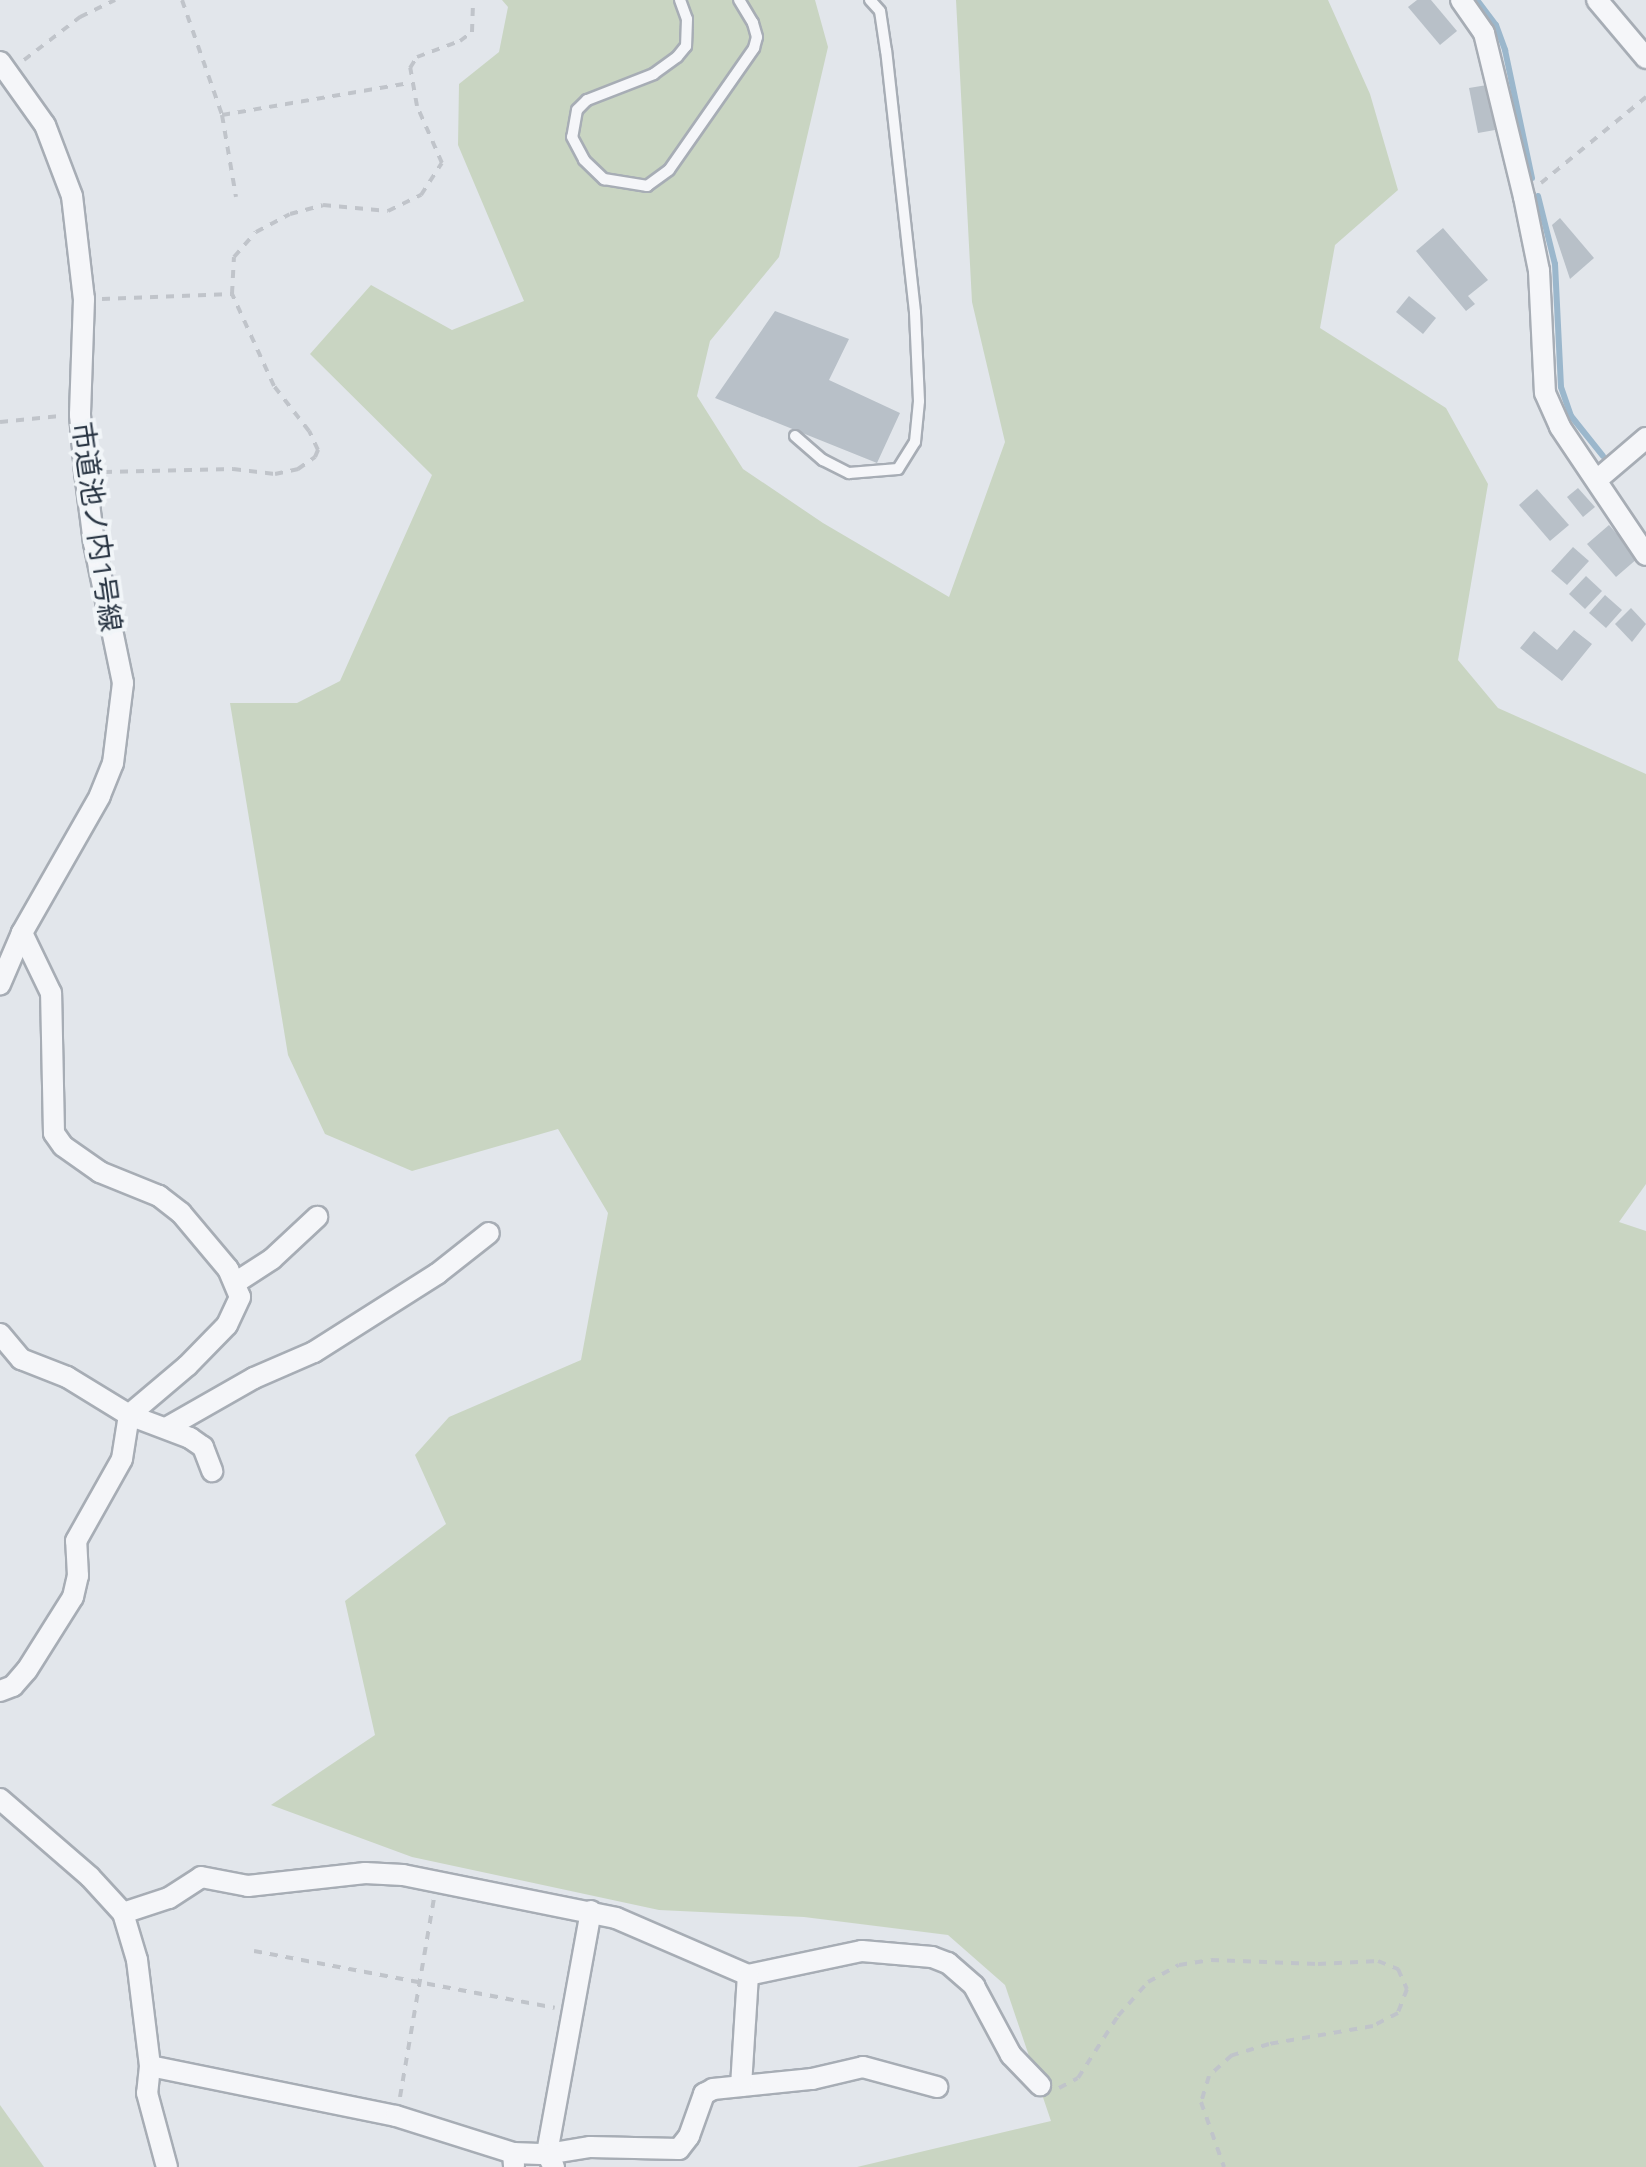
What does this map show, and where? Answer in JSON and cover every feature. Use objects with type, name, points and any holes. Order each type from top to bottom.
[{"type":"street","points":[[1461,0],[1484,33],[1524,197],[1540,271],[1546,393],[1560,427],[1646,555]]},
{"type":"street","points":[[1597,0],[1646,58]]},
{"type":"street","name":"市道池ノ内1号線","points":[[0,984],[22,933],[100,796],[113,763],[122,683],[94,543],[85,472],[80,415],[84,299],[66,174],[45,124],[4,67]]},
{"type":"street","points":[[1598,480],[1645,442]]},
{"type":"street","points":[[0,1691],[14,1686],[27,1670],[74,1597],[78,1576],[76,1541],[122,1460],[130,1414],[188,1366],[227,1325],[240,1296],[215,1250],[181,1213],[159,1196],[100,1172],[62,1146],[54,1133],[50,993],[22,933]]},
{"type":"street","points":[[235,1283],[272,1259],[317,1217]]},
{"type":"street","points":[[168,1427],[254,1378],[314,1352],[437,1274],[488,1233]]},
{"type":"street","points":[[0,1334],[21,1358],[67,1377],[130,1414],[168,1427],[203,1448],[212,1471]]},
{"type":"street","points":[[0,1799],[90,1877],[123,1912],[137,1960],[150,2066],[147,2093],[167,2167]]},
{"type":"street","points":[[123,1912],[169,1898],[201,1877],[248,1886],[365,1873],[438,1881],[591,1912],[635,1924],[748,1975],[862,1951],[932,1957],[948,1963],[974,1986],[1011,2055],[1040,2085]]},
{"type":"street","points":[[551,2160],[591,1912]]},
{"type":"street","points":[[741,2086],[748,1975]]},
{"type":"street","points":[[150,2066],[396,2116],[514,2160],[551,2160],[590,2147],[679,2149],[707,2090],[812,2079],[864,2068],[937,2087]]},
{"type":"lane","points":[[680,0],[687,19],[686,46],[678,57],[654,74],[587,100],[577,110],[572,136],[584,160],[604,178],[647,186],[669,170],[754,48],[757,36],[739,0]]},
{"type":"lane","points":[[795,436],[823,460],[849,473],[898,469],[914,442],[919,401],[915,312],[884,38],[880,11],[870,0]]},
{"type":"path","points":[[4,67],[80,17],[115,0]]},
{"type":"path","points":[[182,0],[222,115],[236,197]]},
{"type":"path","points":[[85,472],[233,469],[274,474],[298,469],[315,457],[318,450],[309,432],[274,386],[232,294],[234,257],[256,232],[290,214],[323,205],[388,212],[408,204],[432,182],[442,163],[409,83],[417,58],[472,32],[474,0]]},
{"type":"path","points":[[222,115],[409,83]]},
{"type":"path","points":[[1524,197],[1646,98]]},
{"type":"path","points":[[84,299],[232,294]]},
{"type":"path","points":[[0,422],[80,415]]},
{"type":"path","points":[[396,2116],[438,1881]]},
{"type":"path","points":[[254,1952],[574,2012]]},
{"type":"path","points":[[1040,2085],[1058,2088],[1078,2078],[1118,2016],[1148,1982],[1179,1965],[1211,1960],[1318,1964],[1378,1960],[1398,1969],[1407,1989],[1398,2013],[1373,2026],[1269,2044],[1232,2055],[1208,2076],[1201,2102],[1224,2167]]},
{"type":"green space","points":[[502,0],[815,0],[828,47],[779,257],[710,341],[697,396],[743,469],[823,523],[949,597],[1005,442],[972,302],[956,0],[1328,0],[1370,94],[1398,190],[1335,245],[1320,328],[1446,408],[1488,484],[1458,660],[1498,708],[1646,774],[1646,1184],[1619,1222],[1646,1231],[1646,2167],[857,2167],[1051,2121],[1005,1985],[948,1935],[804,1917],[659,1910],[412,1857],[271,1805],[375,1735],[345,1601],[446,1524],[415,1455],[449,1417],[581,1360],[608,1213],[558,1129],[412,1171],[325,1134],[288,1055],[230,703],[297,703],[340,681],[432,475],[310,354],[371,285],[452,330],[524,301],[458,145],[459,84],[499,52],[508,7]]},
{"type":"green space","points":[[0,2105],[44,2167],[0,2167]]},
{"type":"building","points":[[1417,0],[1431,0],[1457,31],[1440,45],[1408,7]]},
{"type":"building","points":[[1487,85],[1495,130],[1478,133],[1469,88]]},
{"type":"building","points":[[1560,218],[1594,258],[1570,279],[1552,225]]},
{"type":"building","points":[[1443,228],[1488,280],[1468,296],[1475,304],[1466,311],[1416,251]]},
{"type":"building","points":[[1409,296],[1436,318],[1423,334],[1396,312]]},
{"type":"building","points":[[775,311],[849,339],[829,380],[900,413],[877,463],[715,398]]},
{"type":"building","points":[[1578,488],[1595,507],[1583,517],[1567,497]]},
{"type":"building","points":[[1537,489],[1569,525],[1550,541],[1519,505]]},
{"type":"building","points":[[1609,525],[1638,558],[1616,577],[1587,544]]},
{"type":"building","points":[[1573,547],[1589,561],[1567,585],[1551,571]]},
{"type":"building","points":[[1586,576],[1602,591],[1585,609],[1569,594]]},
{"type":"building","points":[[1605,595],[1622,610],[1606,628],[1589,613]]},
{"type":"building","points":[[1631,608],[1646,624],[1632,642],[1615,624]]},
{"type":"building","points":[[1574,630],[1592,644],[1562,681],[1520,648],[1534,631],[1557,650]]},
{"type":"waterway","points":[[1477,0],[1496,25],[1505,50],[1532,178]]},
{"type":"waterway","points":[[1538,196],[1555,264],[1561,387],[1571,416],[1603,456]]}]
